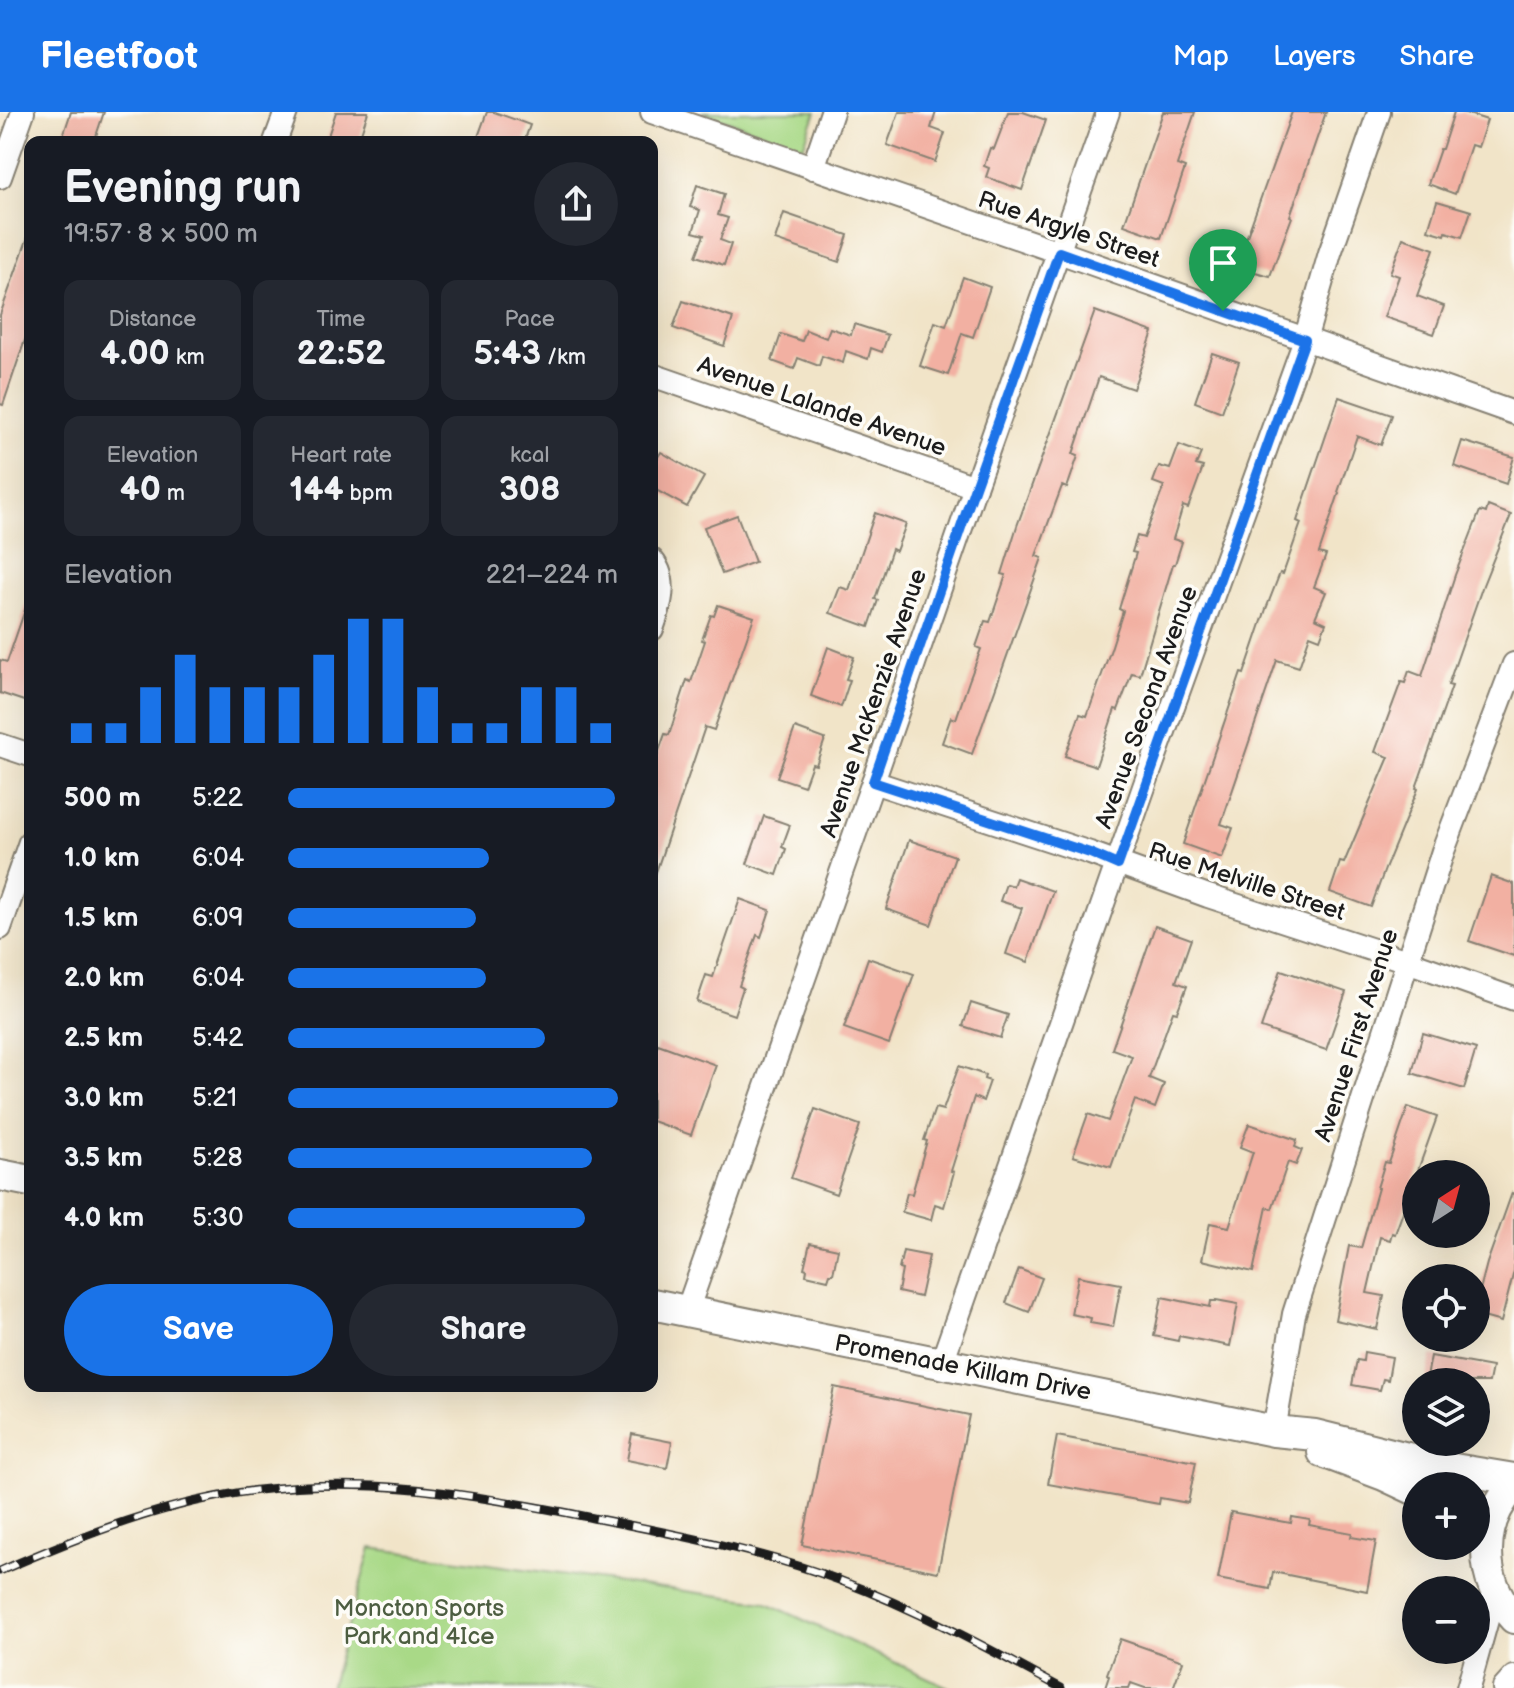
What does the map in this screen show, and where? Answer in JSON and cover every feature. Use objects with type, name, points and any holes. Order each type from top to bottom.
[{"type":"main road","points":[[0,1175],[24,1180]]},
{"type":"main road","name":"Promenade Killam Drive","points":[[658,1305],[1274,1431],[1315,1435],[1448,1468],[1514,1479]]},
{"type":"main road","name":"Promenade Killam Drive","points":[[1274,1431],[1402,1484]]},
{"type":"main road","points":[[1492,1584],[1486,1551],[1488,1535],[1494,1515],[1514,1486]]},
{"type":"main road","points":[[1476,1560],[1514,1618]]},
{"type":"street","points":[[0,177],[23,112]]},
{"type":"street","points":[[277,136],[286,112]]},
{"type":"street","name":"Rue Argyle Street","points":[[652,112],[1514,413]]},
{"type":"street","points":[[813,168],[832,112]]},
{"type":"street","name":"Avenue McKenzie Avenue","points":[[687,1311],[1108,112]]},
{"type":"street","name":"Avenue Second Avenue","points":[[942,1362],[1305,340],[1330,253],[1379,112]]},
{"type":"street","name":"Avenue Lalande Avenue","points":[[658,377],[975,487]]},
{"type":"street","points":[[658,567],[662,587],[658,612]]},
{"type":"street","name":"Avenue First Avenue","points":[[1274,1431],[1294,1314],[1443,851],[1514,664]]},
{"type":"street","points":[[0,745],[24,753]]},
{"type":"street","name":"Rue Melville Street","points":[[873,782],[1514,999]]},
{"type":"street","points":[[0,928],[24,859]]},
{"type":"street","points":[[1468,1688],[1492,1584]]},
{"type":"street","points":[[1504,1688],[1514,1677]]},
{"type":"green space","points":[[702,112],[816,112],[803,147]]},
{"type":"green space","name":"Moncton Sports Park and 4Ice","points":[[371,1548],[765,1602],[950,1688],[330,1688]]},
{"type":"building","points":[[71,112],[104,112],[96,136],[63,136]]},
{"type":"building","points":[[336,112],[368,112],[360,136],[328,136]]},
{"type":"building","points":[[487,112],[530,125],[526,136],[478,136]]},
{"type":"building","points":[[899,112],[936,112],[931,128],[945,133],[935,162],[887,145]]},
{"type":"building","points":[[1008,112],[1023,112],[1046,120],[1022,190],[986,177],[989,168],[984,166]]},
{"type":"building","points":[[1163,112],[1195,112],[1177,165],[1185,168],[1161,238],[1124,225]]},
{"type":"building","points":[[1292,112],[1326,112],[1270,276],[1244,269],[1245,262],[1238,261]]},
{"type":"building","points":[[1454,112],[1487,120],[1478,147],[1471,145],[1455,194],[1428,184]]},
{"type":"building","points":[[697,185],[724,194],[718,215],[728,218],[720,240],[731,244],[724,265],[696,256],[704,235],[693,232],[700,210],[690,207]]},
{"type":"building","points":[[1437,201],[1471,211],[1462,237],[1428,230]]},
{"type":"building","points":[[784,213],[848,235],[839,262],[775,240]]},
{"type":"building","points":[[1403,238],[1434,249],[1417,296],[1444,306],[1434,334],[1384,317],[1399,276],[1390,273]]},
{"type":"building","points":[[24,248],[24,343],[3,405],[0,404],[0,315]]},
{"type":"building","points":[[963,277],[990,287],[973,337],[962,333],[948,375],[920,366],[935,322],[946,326]]},
{"type":"building","points":[[683,301],[733,318],[724,346],[673,328]]},
{"type":"building","points":[[1095,311],[1153,332],[1133,389],[1099,377],[1073,454],[1078,456],[1067,488],[1062,486],[1036,556],[1042,558],[972,754],[942,743],[951,717],[956,719],[981,649],[976,647],[985,621],[990,622],[1006,575],[1002,574],[1017,526]]},
{"type":"building","points":[[854,324],[888,335],[882,352],[871,348],[868,359],[846,351],[843,363],[822,356],[819,366],[798,358],[794,369],[772,361],[781,334],[802,341],[806,330],[826,338],[830,328],[851,335]]},
{"type":"building","points":[[1212,353],[1239,362],[1222,412],[1195,402]]},
{"type":"building","points":[[1339,397],[1392,415],[1381,445],[1357,436],[1319,553],[1326,555],[1314,587],[1326,592],[1315,618],[1326,623],[1320,639],[1310,635],[1299,667],[1277,660],[1221,824],[1233,828],[1222,858],[1183,844],[1241,673],[1244,674],[1301,523],[1297,521]]},
{"type":"building","points":[[1462,441],[1514,457],[1506,484],[1454,466]]},
{"type":"building","points":[[1179,445],[1201,453],[1196,465],[1203,467],[1188,508],[1183,506],[1173,539],[1182,542],[1140,675],[1132,673],[1118,710],[1115,709],[1096,766],[1065,756],[1080,714],[1087,716],[1111,649],[1123,611],[1119,609],[1136,553],[1132,552],[1137,536],[1144,538],[1164,486],[1153,482],[1159,466],[1170,469]]},
{"type":"building","points":[[661,452],[704,477],[687,507],[658,491],[658,457]]},
{"type":"building","points":[[1488,506],[1511,515],[1448,685],[1452,686],[1418,789],[1371,907],[1330,892],[1340,862],[1344,863],[1389,757],[1375,752],[1401,682],[1405,683],[1409,671],[1422,676],[1455,575],[1480,511],[1486,513]]},
{"type":"building","points":[[875,513],[906,524],[896,551],[892,549],[869,627],[830,613],[840,587],[849,590]]},
{"type":"building","points":[[737,515],[755,562],[722,574],[704,527]]},
{"type":"building","points":[[718,605],[754,617],[714,730],[705,727],[658,866],[658,754],[665,734],[669,735],[687,680],[691,682],[705,641],[702,640],[711,615],[714,616]]},
{"type":"building","points":[[24,613],[24,701],[0,693],[0,660],[7,662]]},
{"type":"building","points":[[828,647],[854,657],[841,707],[811,696]]},
{"type":"building","points":[[795,728],[825,739],[804,786],[777,777]]},
{"type":"building","points":[[764,816],[790,825],[777,875],[747,864]]},
{"type":"building","points":[[909,840],[955,856],[931,925],[886,909]]},
{"type":"building","points":[[1491,876],[1514,884],[1514,956],[1469,941]]},
{"type":"building","points":[[1016,878],[1053,891],[1028,962],[1006,954],[1022,908],[1000,901],[1006,884],[1013,886]]},
{"type":"building","points":[[740,899],[770,910],[761,937],[757,935],[739,986],[743,988],[734,1015],[697,1002],[706,975],[713,977]]},
{"type":"building","points":[[1155,926],[1191,939],[1176,982],[1187,986],[1177,1012],[1173,1011],[1149,1078],[1164,1084],[1155,1108],[1135,1100],[1111,1167],[1073,1156],[1088,1114],[1108,1121],[1132,1056],[1112,1049]]},
{"type":"building","points":[[868,958],[914,974],[889,1044],[844,1028]]},
{"type":"building","points":[[1281,970],[1346,992],[1326,1050],[1261,1028]]},
{"type":"building","points":[[971,1003],[1008,1015],[1000,1038],[963,1026]]},
{"type":"building","points":[[1423,1033],[1476,1049],[1464,1089],[1412,1073]]},
{"type":"building","points":[[658,1044],[716,1065],[691,1135],[658,1123]]},
{"type":"building","points":[[959,1066],[985,1075],[984,1079],[990,1081],[983,1101],[974,1097],[951,1171],[954,1172],[944,1207],[935,1204],[931,1220],[902,1212],[907,1193],[912,1194],[935,1108],[943,1110]]},
{"type":"building","points":[[1408,1107],[1437,1117],[1422,1160],[1402,1160],[1402,1214],[1390,1240],[1380,1237],[1367,1293],[1384,1296],[1377,1329],[1335,1320],[1349,1246],[1361,1248],[1385,1162],[1389,1163]]},
{"type":"building","points":[[815,1109],[860,1125],[836,1194],[791,1178]]},
{"type":"building","points":[[1249,1124],[1297,1140],[1295,1147],[1302,1150],[1296,1165],[1288,1162],[1272,1209],[1267,1207],[1253,1272],[1202,1260],[1210,1223],[1229,1227],[1253,1152],[1240,1147]]},
{"type":"building","points":[[1512,1193],[1514,1271],[1501,1322],[1490,1319],[1490,1264],[1487,1263]]},
{"type":"building","points":[[810,1243],[838,1249],[833,1274],[828,1280],[806,1275],[807,1269],[804,1268]]},
{"type":"building","points":[[903,1251],[929,1256],[920,1297],[898,1292]]},
{"type":"building","points":[[1019,1269],[1042,1278],[1029,1312],[1006,1303]]},
{"type":"building","points":[[1078,1276],[1121,1284],[1113,1327],[1090,1323],[1091,1318],[1071,1314]]},
{"type":"building","points":[[1162,1297],[1210,1307],[1211,1301],[1216,1300],[1238,1304],[1230,1346],[1179,1336],[1178,1341],[1154,1336]]},
{"type":"building","points":[[1364,1352],[1392,1357],[1388,1380],[1383,1379],[1380,1390],[1352,1385],[1357,1360],[1363,1361]]},
{"type":"building","points":[[1431,1356],[1492,1367],[1490,1377],[1490,1368],[1429,1368]]},
{"type":"building","points":[[834,1387],[969,1415],[938,1572],[802,1545]]},
{"type":"building","points":[[632,1434],[672,1442],[667,1468],[627,1460]]},
{"type":"building","points":[[1057,1436],[1196,1462],[1188,1503],[1160,1498],[1159,1504],[1048,1484]]},
{"type":"building","points":[[1231,1512],[1291,1523],[1292,1517],[1310,1520],[1309,1525],[1376,1541],[1367,1591],[1273,1572],[1270,1589],[1218,1579]]},
{"type":"building","points":[[1120,1639],[1183,1661],[1173,1688],[1145,1688],[1131,1683],[1129,1688],[1105,1688]]},
{"type":"railway","points":[[0,1571],[126,1521],[225,1495],[297,1486],[409,1488],[629,1525],[735,1548],[805,1568],[924,1616],[1061,1688]]},
{"type":"route","points":[[1059,252],[1223,311],[1305,340],[1118,865],[873,782],[1059,252]]}]
